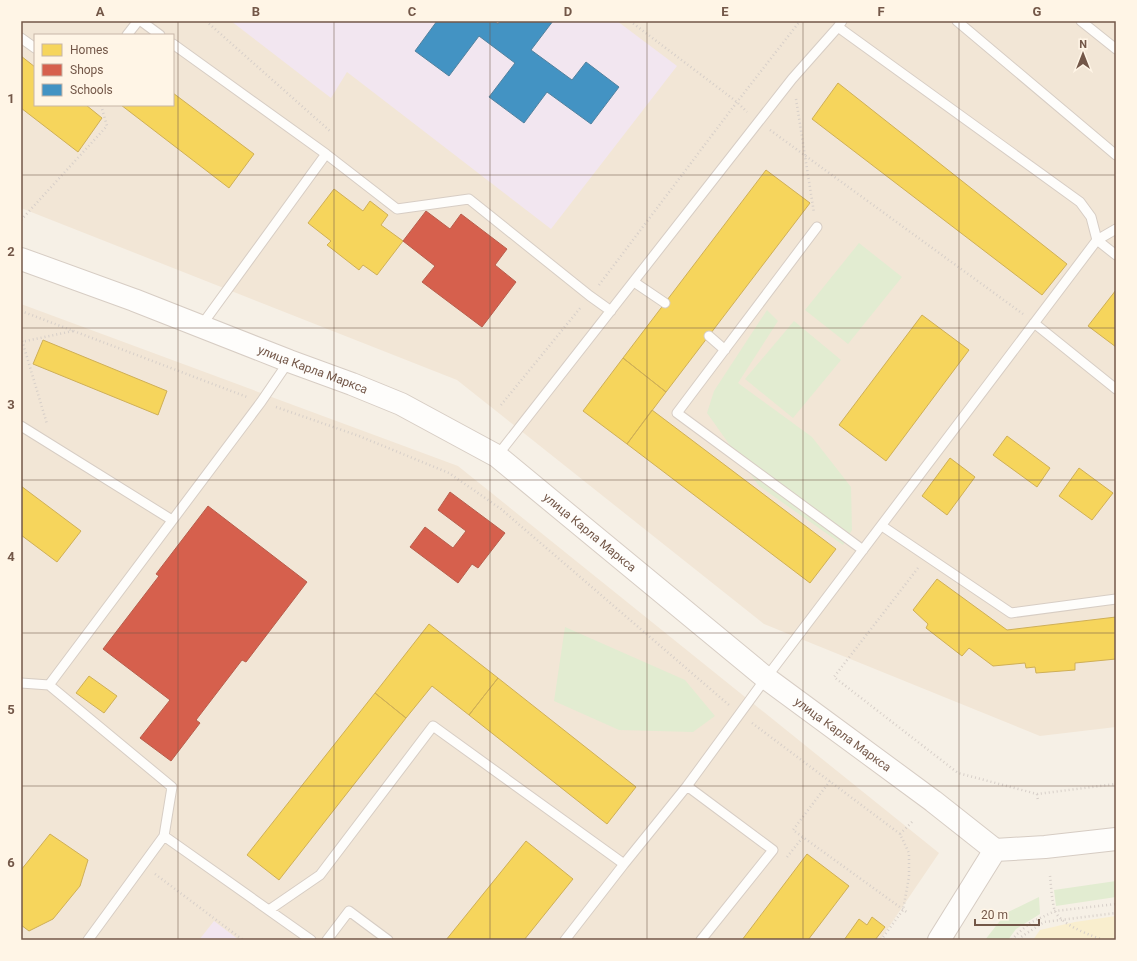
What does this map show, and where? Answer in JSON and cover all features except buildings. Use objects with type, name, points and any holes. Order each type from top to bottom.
[{"type":"street","name":"улица Карла Маркса","points":[[21,259],[201,326],[401,404],[497,456],[766,678],[933,801],[995,850]]},
{"type":"street","points":[[939,940],[995,850],[1045,847],[1116,839]]},
{"type":"lane","points":[[128,34],[139,21],[158,34]]},
{"type":"lane","points":[[957,21],[1116,155]]},
{"type":"lane","points":[[1081,21],[1116,49]]},
{"type":"lane","points":[[497,456],[792,79],[840,24],[1080,202],[1091,217],[1097,240],[1116,255]]},
{"type":"lane","points":[[21,38],[34,47]]},
{"type":"lane","points":[[174,45],[326,154],[397,209],[469,199],[590,296],[611,311]]},
{"type":"lane","points":[[201,326],[326,154]]},
{"type":"lane","points":[[817,227],[677,413],[863,550]]},
{"type":"lane","points":[[565,940],[687,786],[766,678],[1097,240],[1116,229]]},
{"type":"lane","points":[[634,282],[664,303]]},
{"type":"lane","points":[[1034,323],[1116,388]]},
{"type":"lane","points":[[709,336],[725,350]]},
{"type":"lane","points":[[49,685],[261,402],[289,361]]},
{"type":"lane","points":[[21,426],[172,520]]},
{"type":"lane","points":[[882,526],[1011,613],[1116,599]]},
{"type":"lane","points":[[21,683],[49,685],[172,787],[164,836],[88,940]]},
{"type":"lane","points":[[269,910],[320,875],[433,726],[624,864]]},
{"type":"lane","points":[[687,786],[773,850],[701,940]]},
{"type":"lane","points":[[164,836],[311,940]]},
{"type":"lane","points":[[327,940],[349,911],[388,940]]},
{"type":"path","points":[[206,21],[330,131]]},
{"type":"path","points":[[630,21],[737,102],[758,122],[805,154],[1034,323]]},
{"type":"path","points":[[501,405],[590,296],[800,21]]},
{"type":"path","points":[[792,79],[817,227]]},
{"type":"path","points":[[21,220],[107,126],[102,106]]},
{"type":"path","points":[[21,312],[261,402],[359,436],[449,473],[501,509],[740,714],[900,834],[909,853],[909,877],[903,910],[880,940]]},
{"type":"path","points":[[22,342],[73,331]]},
{"type":"path","points":[[21,337],[54,447]]},
{"type":"path","points":[[927,556],[834,677],[958,773],[1037,794],[1116,784]]},
{"type":"path","points":[[954,777],[958,773]]},
{"type":"path","points":[[830,781],[793,830],[908,913]]},
{"type":"path","points":[[1037,794],[1038,801]]},
{"type":"path","points":[[900,834],[913,821]]},
{"type":"path","points":[[143,864],[243,940]]},
{"type":"path","points":[[1050,876],[1055,911],[1062,920],[1083,932],[1103,940]]},
{"type":"path","points":[[1012,940],[1030,923],[1055,911],[1116,904]]},
{"type":"path","points":[[1019,940],[1021,937],[1044,922],[1116,913]]},
{"type":"shaded area","points":[[21,21],[1116,21],[1116,727],[1040,736],[764,624],[457,380],[21,208]]},
{"type":"shaded area","points":[[231,21],[617,21],[677,66],[551,229],[347,72],[331,98]]},
{"type":"shaded area","points":[[21,304],[458,466],[939,853],[880,940],[21,940]]},
{"type":"shaded area","points":[[214,921],[239,940],[199,940]]},
{"type":"green space","points":[[859,243],[902,277],[848,344],[805,310]]},
{"type":"green space","points":[[767,310],[778,321],[738,383],[812,437],[851,487],[852,530],[843,545],[759,486],[707,413],[714,391]]},
{"type":"green space","points":[[794,321],[841,360],[793,418],[745,379]]},
{"type":"green space","points":[[565,627],[685,680],[715,716],[693,732],[619,730],[554,701]]},
{"type":"green space","points":[[1116,881],[1116,897],[1056,906],[1054,890]]},
{"type":"green space","points":[[1039,897],[1040,914],[1016,929],[1008,940],[985,940],[1006,913]]},
{"type":"sand","points":[[1116,916],[1116,940],[1033,940],[1040,930],[1075,922]]}]
